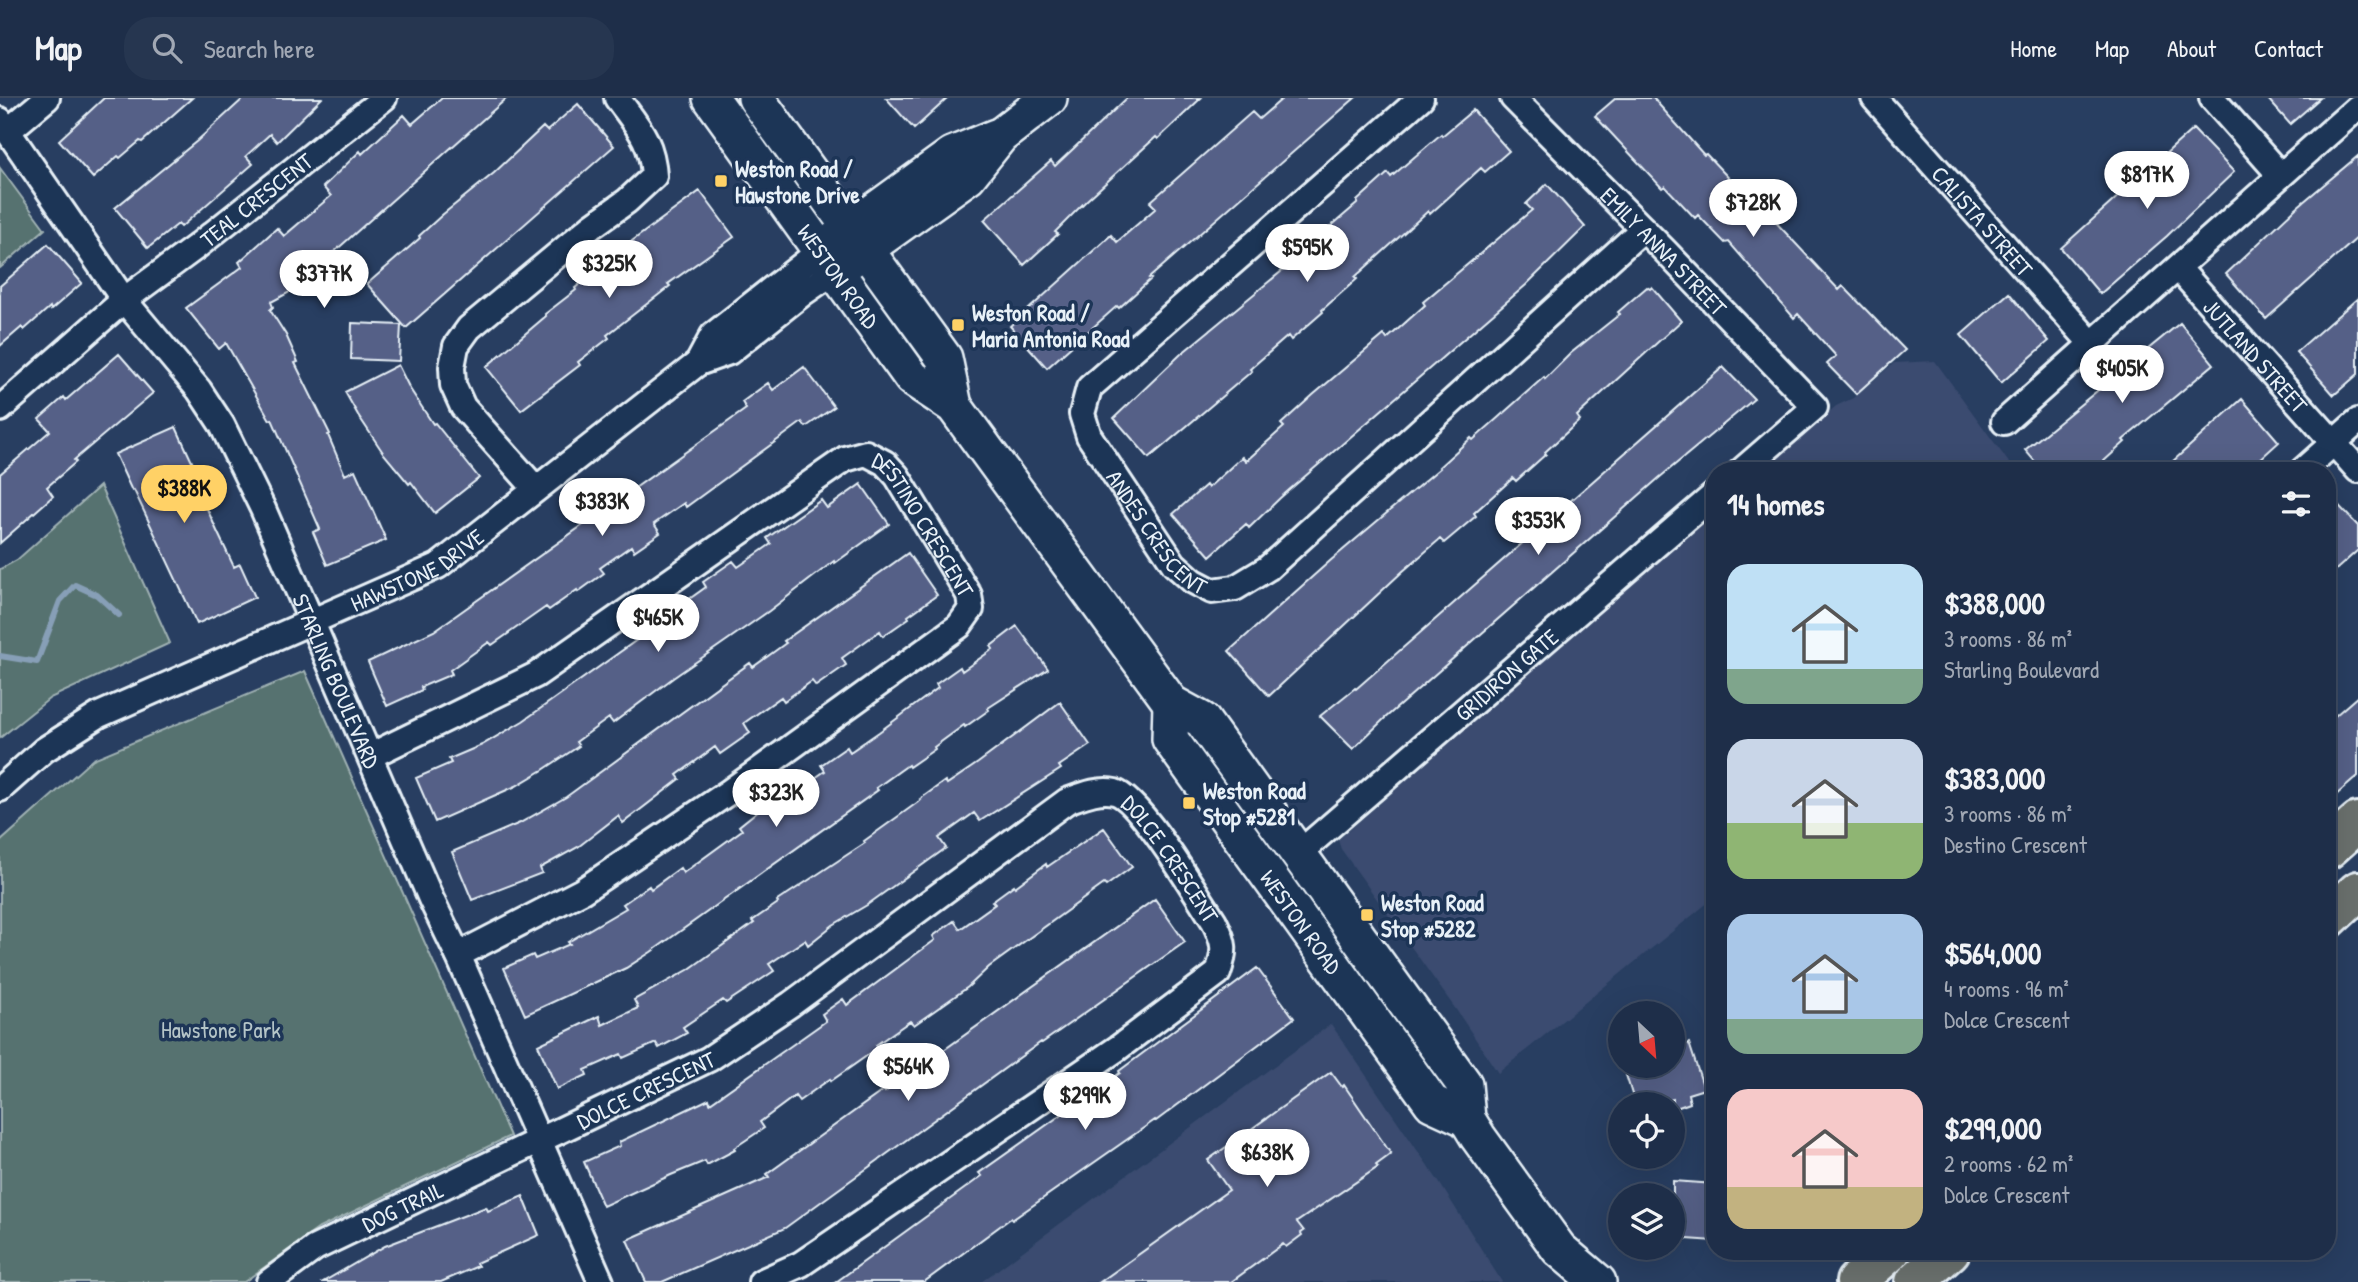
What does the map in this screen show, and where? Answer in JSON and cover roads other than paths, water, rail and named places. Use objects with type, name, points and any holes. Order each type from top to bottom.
[{"type":"main road","name":"WESTON ROAD","points":[[711,98],[912,378],[954,406],[1171,703],[1202,720],[1464,1084],[1466,1119]]},
{"type":"main road","name":"WESTON ROAD","points":[[757,98],[944,358],[954,406]]},
{"type":"main road","points":[[828,261],[858,239],[968,176],[1000,136],[1049,98]]},
{"type":"main road","name":"WESTON ROAD","points":[[1171,703],[1170,739],[1432,1103],[1466,1119],[1559,1249],[1572,1282]]},
{"type":"main road","points":[[2336,842],[2358,822]]},
{"type":"main road","points":[[2336,912],[2358,891]]},
{"type":"main road","name":"WESTON ROAD","points":[[1559,1249],[1598,1282]]},
{"type":"main road","points":[[1856,1282],[1881,1260]]},
{"type":"main road","points":[[1915,1282],[1940,1260]]},
{"type":"street","points":[[4,126],[47,98]]},
{"type":"street","name":"TEAL CRESCENT","points":[[0,409],[124,299],[196,247],[384,98]]},
{"type":"street","points":[[535,488],[463,407],[453,386],[452,367],[456,346],[469,328],[572,241],[627,201],[654,176],[649,144],[617,98]]},
{"type":"street","name":"ANDES CRESCENT","points":[[1421,98],[1089,388],[1082,414],[1089,436],[1174,564],[1193,581],[1212,591],[1235,588],[1268,568],[1643,229]]},
{"type":"street","name":"EMILY ANNA STREET","points":[[1513,98],[1815,407],[1751,462]]},
{"type":"street","name":"CALISTA STREET","points":[[1874,98],[2092,344]]},
{"type":"street","points":[[2212,98],[2280,175]]},
{"type":"street","points":[[2004,422],[2358,107]]},
{"type":"street","name":"STARLING BOULEVARD","points":[[4,126],[124,299],[199,390],[222,425],[263,509],[431,899],[601,1282]]},
{"type":"street","name":"HAWSTONE DRIVE","points":[[0,789],[44,750],[99,715],[438,566],[698,363],[713,335],[828,261]]},
{"type":"street","name":"JUTLAND STREET","points":[[2178,268],[2358,470]]},
{"type":"street","points":[[2312,462],[2358,421]]},
{"type":"street","name":"DESTINO CRESCENT","points":[[370,757],[536,675],[821,475],[845,459],[866,453],[885,463],[897,476],[969,595],[971,609],[960,626],[729,792],[582,891],[458,955]]},
{"type":"street","name":"GRIDIRON GATE","points":[[1298,854],[1706,502]]},
{"type":"street","name":"DOLCE CRESCENT","points":[[541,1142],[709,1059],[791,1004],[1067,801],[1093,792],[1115,792],[1137,808],[1222,936],[1225,954],[1217,973],[1118,1048],[801,1265],[761,1282]]},
{"type":"street","name":"DOG TRAIL","points":[[269,1282],[315,1248],[541,1142]]},
{"type":"waterway","points":[[0,656],[37,662],[60,601],[75,585],[97,595],[119,615]]},
{"type":"place","name":"Weston Road / Hawstone Drive","points":[[721,181]]},
{"type":"place","name":"Weston Road / Maria Antonia Road","points":[[958,325]]},
{"type":"place","name":"Weston Road Stop #5281","points":[[1189,803]]},
{"type":"place","name":"Weston Road Stop #5282","points":[[1367,915]]},
{"type":"park label","name":"Hawstone Park","points":[[221,1029]]}]
